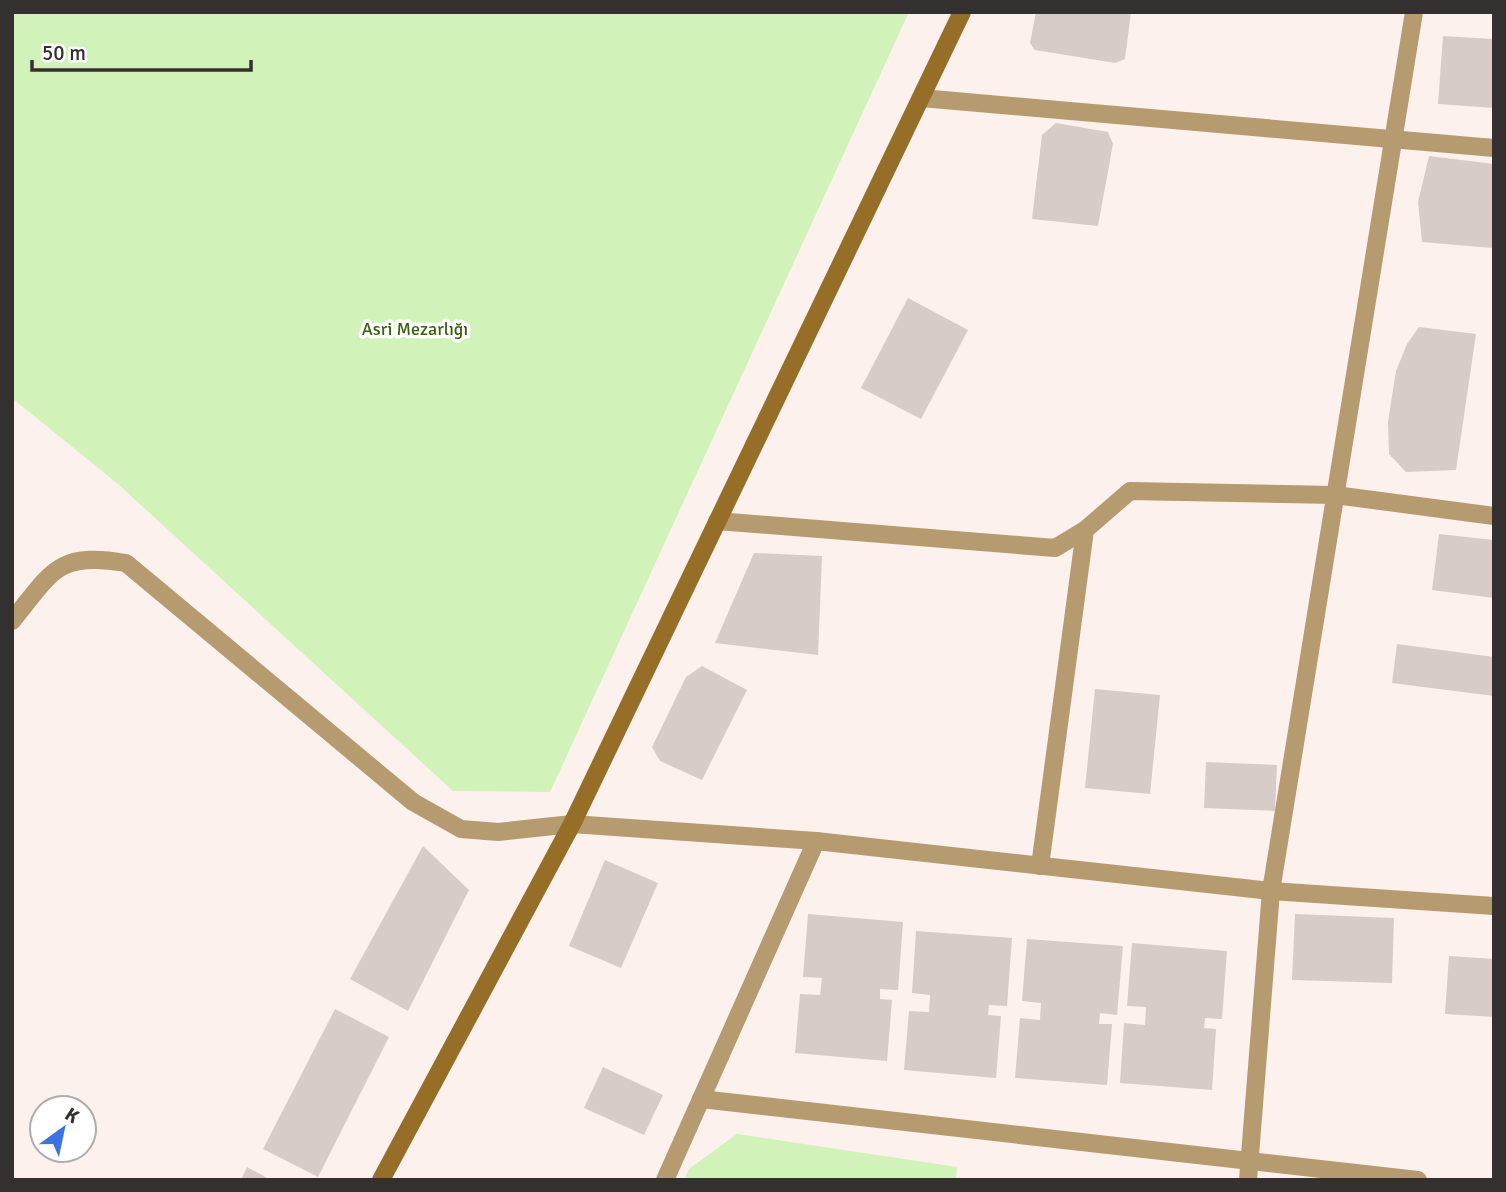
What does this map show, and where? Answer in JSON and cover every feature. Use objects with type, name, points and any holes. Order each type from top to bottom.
[{"type":"street","points":[[381,1180],[572,824],[962,12]]},
{"type":"street","points":[[1249,1171],[1271,891],[1414,12]]},
{"type":"street","points":[[921,97],[1494,148]]},
{"type":"street","points":[[717,520],[1055,548],[1086,530],[1130,491],[1335,495],[1494,516]]},
{"type":"street","points":[[1040,866],[1086,530]]},
{"type":"street","points":[[12,621],[52,573],[76,559],[98,558],[126,564],[413,802],[461,829],[498,832],[572,824],[816,841],[1271,891],[1494,906]]},
{"type":"street","points":[[665,1180],[816,841]]},
{"type":"street","points":[[701,1099],[1249,1171],[1418,1180]]},
{"type":"green space","name":"Asri Mezarlığı","points":[[12,12],[909,12],[550,792],[453,791],[118,484],[12,398]]},
{"type":"green space","points":[[737,1134],[957,1167],[956,1180],[684,1180],[689,1169]]},
{"type":"building","points":[[1036,12],[1131,12],[1125,59],[1115,63],[1035,50],[1030,43]]},
{"type":"building","points":[[1443,36],[1494,39],[1494,108],[1438,104]]},
{"type":"building","points":[[1056,123],[1108,132],[1113,144],[1098,226],[1032,219],[1042,135]]},
{"type":"building","points":[[1429,156],[1494,164],[1492,248],[1422,242],[1418,202]]},
{"type":"building","points":[[908,298],[968,330],[921,419],[861,388]]},
{"type":"building","points":[[1419,327],[1476,334],[1456,470],[1406,472],[1389,454],[1388,422],[1396,371],[1407,344]]},
{"type":"building","points":[[1439,534],[1494,540],[1494,598],[1432,590]]},
{"type":"building","points":[[754,553],[822,556],[818,655],[715,643]]},
{"type":"building","points":[[1397,644],[1494,657],[1494,696],[1392,683]]},
{"type":"building","points":[[702,666],[747,690],[702,780],[660,761],[652,747],[686,677]]},
{"type":"building","points":[[1095,689],[1160,695],[1150,794],[1085,788]]},
{"type":"building","points":[[1206,762],[1277,765],[1275,811],[1204,808]]},
{"type":"building","points":[[423,846],[469,890],[408,1011],[350,979]]},
{"type":"building","points":[[605,860],[658,883],[621,968],[569,946]]},
{"type":"building","points":[[808,914],[903,922],[898,990],[880,989],[880,999],[892,1000],[887,1061],[795,1053],[800,994],[820,995],[822,978],[803,977]]},
{"type":"building","points":[[1295,914],[1394,918],[1392,983],[1292,980]]},
{"type":"building","points":[[916,931],[1012,938],[1007,1006],[989,1005],[988,1015],[1001,1016],[996,1078],[904,1070],[909,1011],[929,1012],[930,995],[912,993]]},
{"type":"building","points":[[1027,939],[1123,946],[1117,1015],[1100,1013],[1099,1024],[1112,1024],[1107,1085],[1015,1078],[1020,1018],[1040,1020],[1041,1003],[1022,1001]]},
{"type":"building","points":[[1132,943],[1227,951],[1222,1019],[1205,1018],[1204,1028],[1216,1029],[1212,1090],[1120,1083],[1124,1023],[1145,1025],[1146,1007],[1127,1006]]},
{"type":"building","points":[[1449,956],[1494,959],[1494,1017],[1445,1014]]},
{"type":"building","points":[[335,1009],[389,1037],[318,1177],[263,1149]]},
{"type":"building","points":[[603,1067],[663,1095],[644,1135],[584,1108]]},
{"type":"building","points":[[247,1167],[271,1180],[241,1180]]}]
